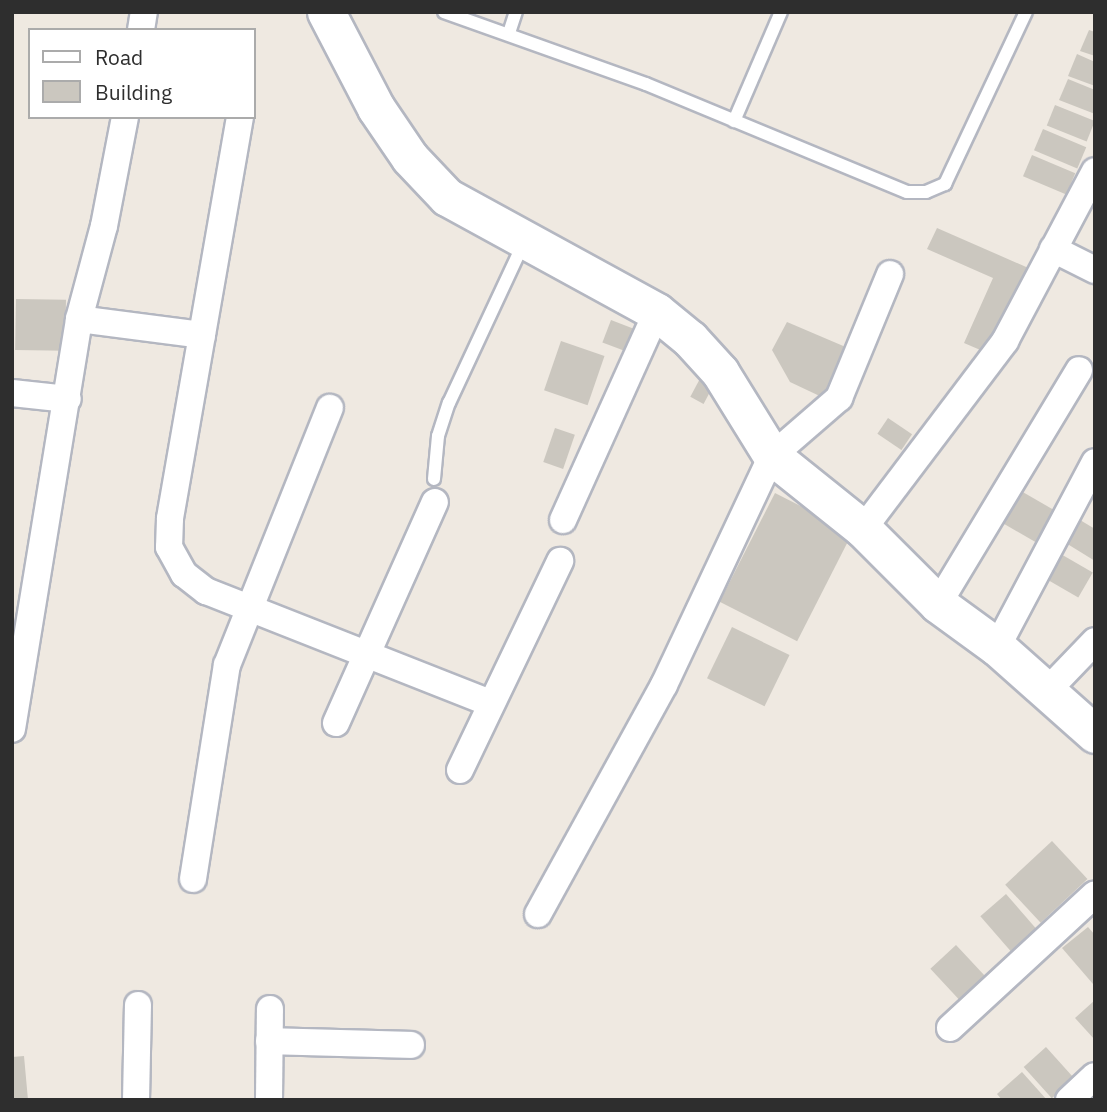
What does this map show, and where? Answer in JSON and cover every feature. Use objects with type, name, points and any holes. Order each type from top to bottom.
[{"type":"street","points":[[326,12],[376,107],[410,158],[447,197],[524,242],[657,312],[720,372],[772,456],[863,529],[938,604],[997,647],[1095,734]]},
{"type":"street","points":[[12,729],[68,400],[79,319],[104,226],[125,119]]},
{"type":"street","points":[[240,119],[169,547],[184,574],[206,591],[490,703]]},
{"type":"street","points":[[863,529],[1005,341],[1095,171]]},
{"type":"street","points":[[1053,249],[1095,270]]},
{"type":"street","points":[[538,914],[664,685],[772,456],[839,398],[890,274]]},
{"type":"street","points":[[563,520],[657,312]]},
{"type":"street","points":[[79,319],[202,335]]},
{"type":"street","points":[[938,604],[1079,370]]},
{"type":"street","points":[[12,393],[68,400]]},
{"type":"street","points":[[193,879],[216,717],[227,665],[247,607],[330,408]]},
{"type":"street","points":[[997,647],[1095,462]]},
{"type":"street","points":[[336,723],[368,655],[434,490]]},
{"type":"street","points":[[460,771],[559,561]]},
{"type":"street","points":[[1046,691],[1095,642]]},
{"type":"street","points":[[950,1028],[1095,894]]},
{"type":"street","points":[[136,1100],[138,1005]]},
{"type":"street","points":[[269,1100],[270,1009]]},
{"type":"street","points":[[270,1041],[411,1045]]},
{"type":"street","points":[[1069,1100],[1095,1076]]},
{"type":"lane","points":[[444,12],[509,33],[907,192],[926,192],[946,184],[1026,12]]},
{"type":"lane","points":[[509,33],[516,12]]},
{"type":"lane","points":[[734,121],[781,12]]},
{"type":"lane","points":[[434,490],[438,436],[449,403],[524,242]]},
{"type":"building","points":[[1089,30],[1095,32],[1095,56],[1080,51]]},
{"type":"building","points":[[1077,54],[1095,62],[1095,86],[1068,76]]},
{"type":"building","points":[[1068,79],[1095,90],[1095,114],[1059,100]]},
{"type":"building","points":[[1055,105],[1095,121],[1087,142],[1047,125]]},
{"type":"building","points":[[1043,129],[1086,147],[1077,169],[1034,150]]},
{"type":"building","points":[[1032,155],[1075,173],[1066,195],[1023,176]]},
{"type":"building","points":[[937,228],[1033,270],[1004,334],[995,330],[985,352],[964,343],[993,278],[927,249]]},
{"type":"building","points":[[16,299],[66,300],[65,351],[15,350]]},
{"type":"building","points":[[611,320],[634,329],[626,351],[602,342]]},
{"type":"building","points":[[787,322],[848,348],[826,399],[790,382],[772,350]]},
{"type":"building","points":[[561,341],[604,356],[588,405],[544,390]]},
{"type":"building","points":[[703,373],[716,380],[704,404],[690,397]]},
{"type":"building","points":[[888,418],[912,434],[901,450],[877,434]]},
{"type":"building","points":[[555,428],[575,435],[563,469],[543,462]]},
{"type":"building","points":[[1021,491],[1054,510],[1035,542],[1003,523]]},
{"type":"building","points":[[775,493],[853,532],[797,641],[720,602]]},
{"type":"building","points":[[1075,517],[1095,529],[1095,561],[1061,540]]},
{"type":"building","points":[[1059,553],[1093,572],[1078,598],[1044,578]]},
{"type":"building","points":[[732,627],[790,655],[765,706],[707,678]]},
{"type":"building","points":[[1052,841],[1087,879],[1041,923],[1005,885]]},
{"type":"building","points":[[1006,894],[1039,932],[1013,954],[980,916]]},
{"type":"building","points":[[1088,927],[1095,935],[1093,984],[1062,948]]},
{"type":"building","points":[[956,945],[988,979],[962,1003],[930,969]]},
{"type":"building","points":[[1095,1000],[1095,1040],[1075,1018]]},
{"type":"building","points":[[1046,1047],[1074,1078],[1052,1098],[1024,1067]]},
{"type":"building","points":[[24,1056],[28,1100],[12,1100],[12,1057]]},
{"type":"building","points":[[1022,1072],[1047,1100],[1002,1100],[997,1094]]}]
